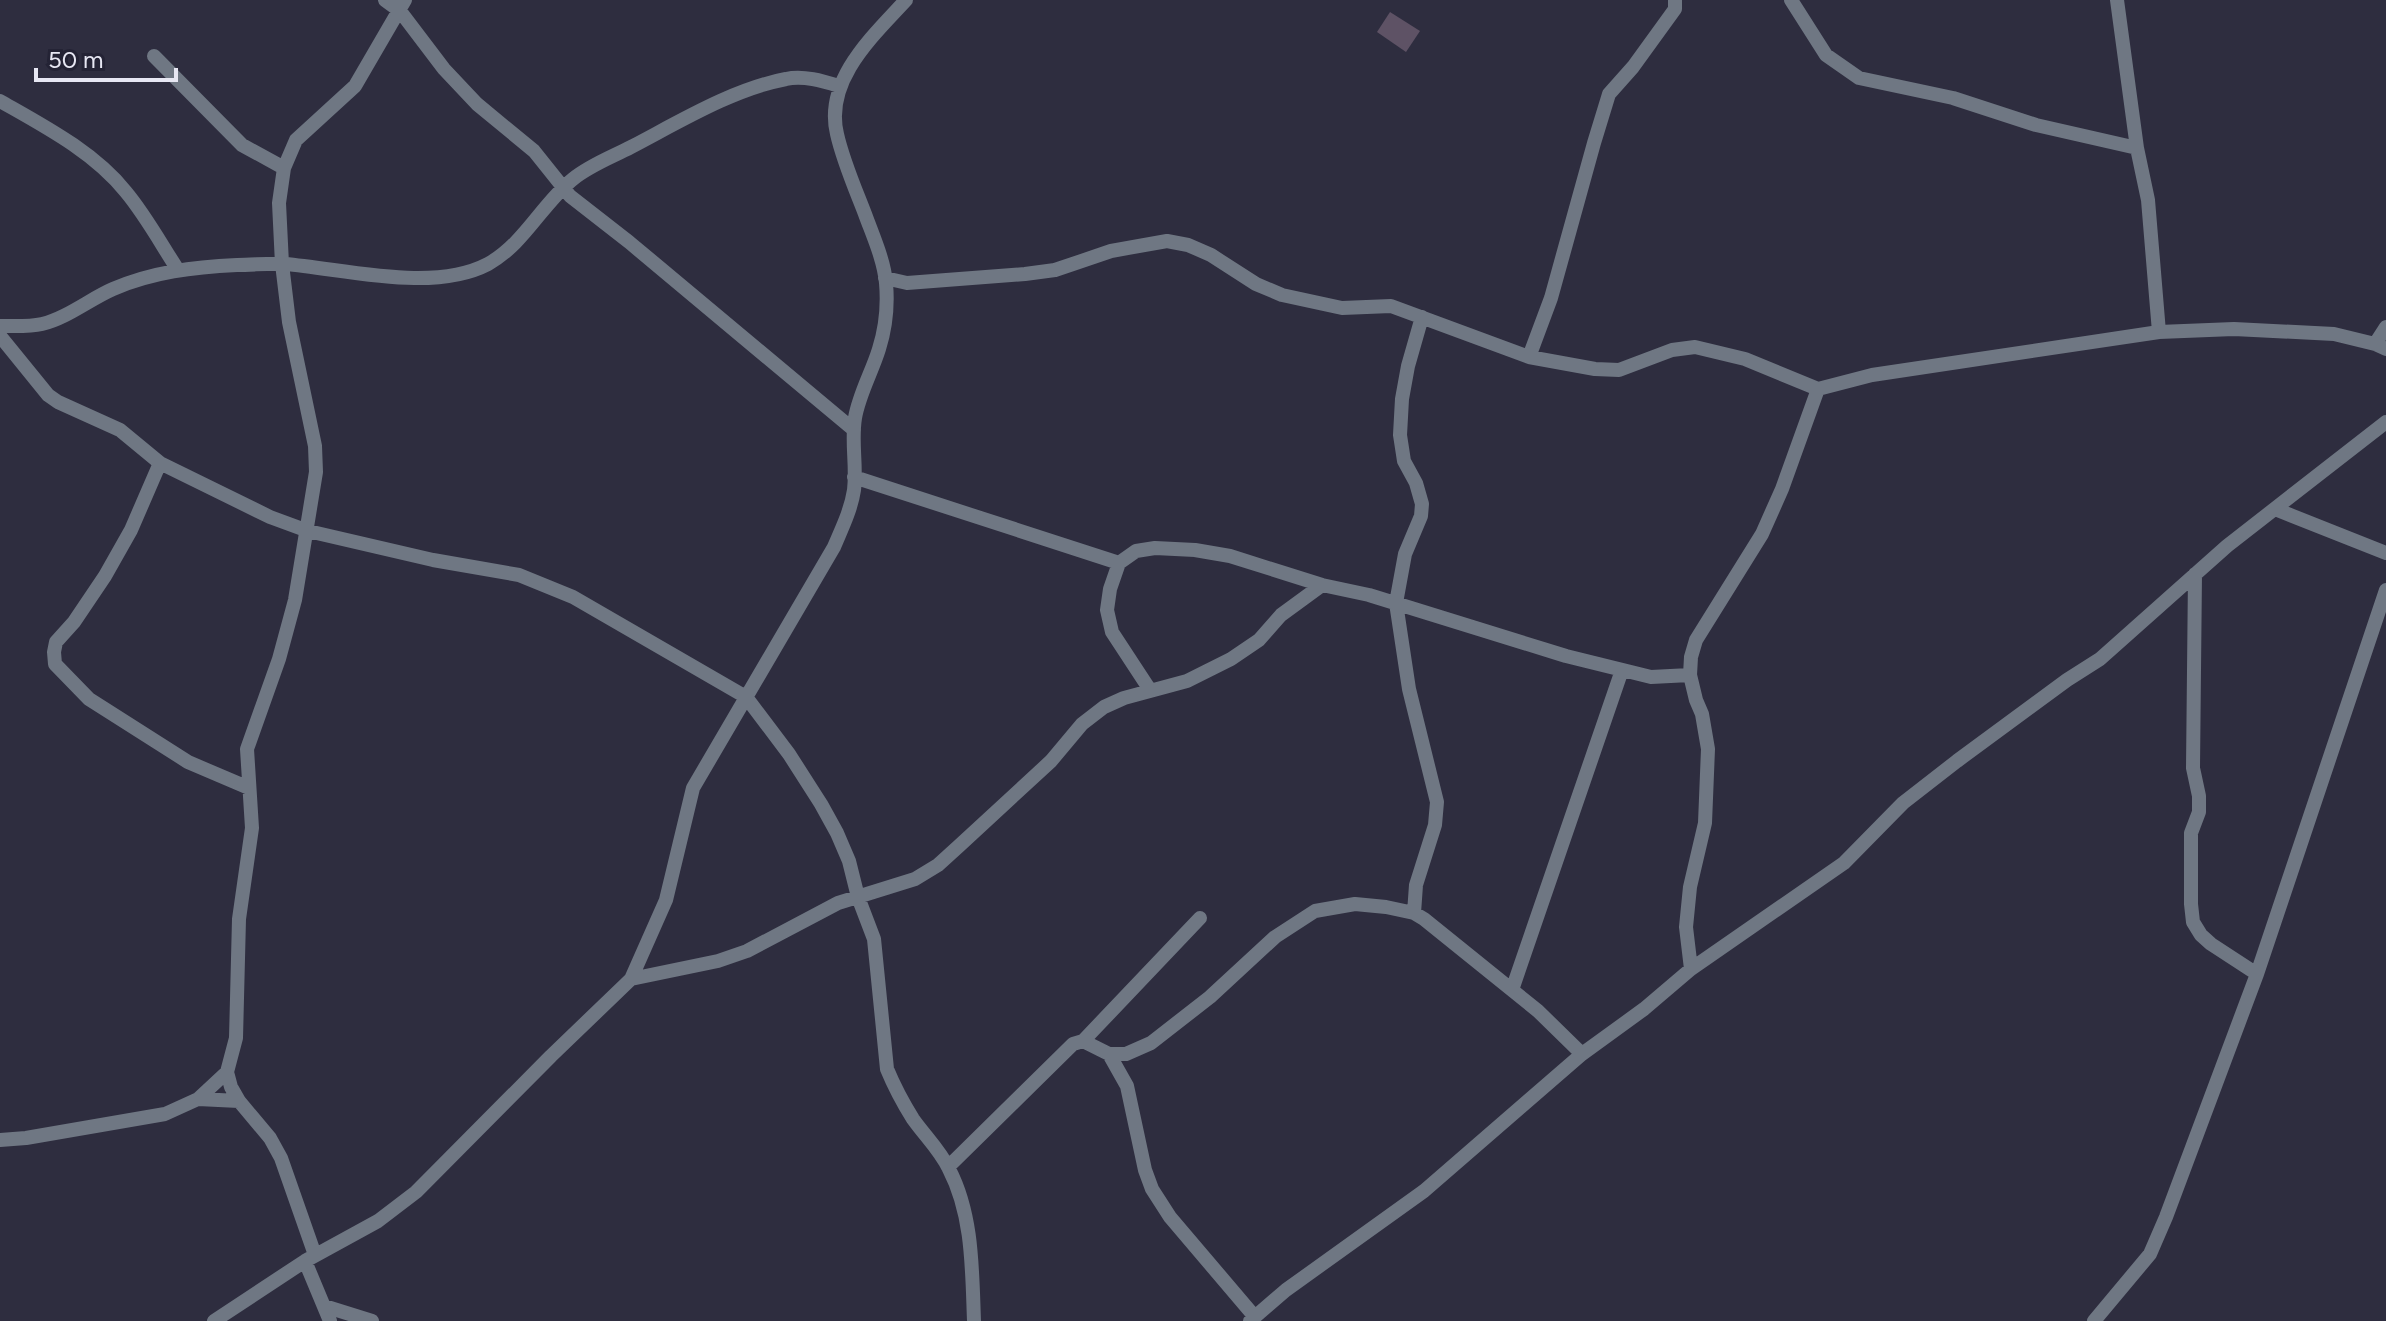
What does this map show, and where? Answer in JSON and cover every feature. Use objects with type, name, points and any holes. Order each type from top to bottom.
[{"type":"street","points":[[385,0],[402,6],[452,77],[477,104],[534,151],[570,196],[854,430]]},
{"type":"street","points":[[214,1321],[310,1258],[378,1221],[416,1192],[631,979],[666,900],[693,788],[834,547],[849,513],[854,489],[854,430],[862,394],[879,349],[888,304],[876,243],[836,132],[835,104],[839,86],[873,36],[906,0]]},
{"type":"street","points":[[1529,357],[1551,298],[1609,94],[1675,9],[1675,0]]},
{"type":"street","points":[[1791,0],[1826,55],[1859,78],[1953,98],[2036,125],[2137,148]]},
{"type":"street","points":[[2117,0],[2137,148],[2148,200],[2159,332]]},
{"type":"street","points":[[330,1321],[281,1158],[270,1138],[239,1101],[227,1072],[236,1038],[239,919],[252,828],[247,749],[295,600],[316,472],[315,446],[289,322],[282,264],[279,203],[284,168],[296,140],[355,86],[402,6]]},
{"type":"street","points":[[154,56],[242,145],[284,168]]},
{"type":"street","points":[[0,326],[43,324],[113,289],[150,275],[178,270],[282,264],[421,278],[462,274],[489,263],[512,246],[554,196],[573,178],[594,165],[746,90],[788,78],[839,86]]},
{"type":"street","points":[[0,101],[72,144],[104,169],[125,191],[178,270]]},
{"type":"street","points":[[885,278],[907,283],[958,281],[1055,270],[1111,251],[1167,241],[1188,245],[1211,255],[1256,284],[1282,295],[1342,308],[1391,306],[1529,357],[1595,369],[1619,370],[1672,350],[1695,347],[1745,359],[1818,389],[1898,371],[2159,332],[2234,329],[2334,334],[2381,346],[2386,327]]},
{"type":"street","points":[[888,304],[907,283]]},
{"type":"street","points":[[1414,913],[1416,885],[1435,825],[1437,802],[1409,689],[1396,603],[1405,554],[1421,516],[1422,504],[1416,483],[1404,461],[1400,435],[1408,366],[1422,317]]},
{"type":"street","points":[[0,336],[48,395],[58,402],[120,430],[160,463],[270,517],[308,531],[433,560],[519,575],[594,608],[746,697],[789,754],[837,833],[849,861],[858,897],[874,939],[887,1069],[913,1118],[948,1167],[964,1206],[974,1321]]},
{"type":"street","points":[[1691,969],[1686,927],[1690,887],[1705,823],[1708,749],[1702,714],[1690,675],[1691,657],[1696,640],[1762,534],[1782,489],[1818,389]]},
{"type":"street","points":[[1109,1054],[1127,1086],[1152,1189],[1170,1217],[1252,1319],[1286,1290],[1424,1191],[1582,1054],[1644,1009],[1691,969],[1844,863],[1903,803],[2067,680],[2100,659],[2195,574],[2386,422]]},
{"type":"street","points":[[160,463],[131,530],[105,576],[56,642],[55,664],[89,699],[188,762],[249,788]]},
{"type":"street","points":[[854,477],[1119,563]]},
{"type":"street","points":[[2275,509],[2386,553]]},
{"type":"street","points":[[1150,690],[1112,632],[1107,610],[1119,563],[1136,551],[1155,548],[1230,556],[1566,656],[1651,677],[1690,675]]},
{"type":"street","points":[[2195,574],[2193,768],[2199,812],[2191,833],[2193,922],[2211,944],[2257,974]]},
{"type":"street","points":[[631,979],[718,961],[747,951],[820,911],[915,879],[938,865],[1051,761],[1082,724],[1104,707],[1124,698],[1187,681],[1231,659],[1259,640],[1281,615],[1322,585]]},
{"type":"street","points":[[2094,1321],[2150,1254],[2257,974],[2386,590]]},
{"type":"street","points":[[1512,990],[1622,670]]},
{"type":"street","points":[[1083,1041],[1109,1054],[1126,1054],[1151,1043],[1210,997],[1275,937],[1315,911],[1355,904],[1414,913],[1424,919],[1512,990],[1582,1054]]},
{"type":"street","points":[[948,1167],[1073,1044],[1083,1041],[1200,918]]},
{"type":"street","points":[[0,1140],[165,1114],[198,1099],[227,1072]]},
{"type":"street","points":[[198,1099],[239,1101]]},
{"type":"street","points":[[324,1306],[372,1321]]},
{"type":"building","points":[[1390,12],[1420,31],[1406,52],[1377,32]]}]
